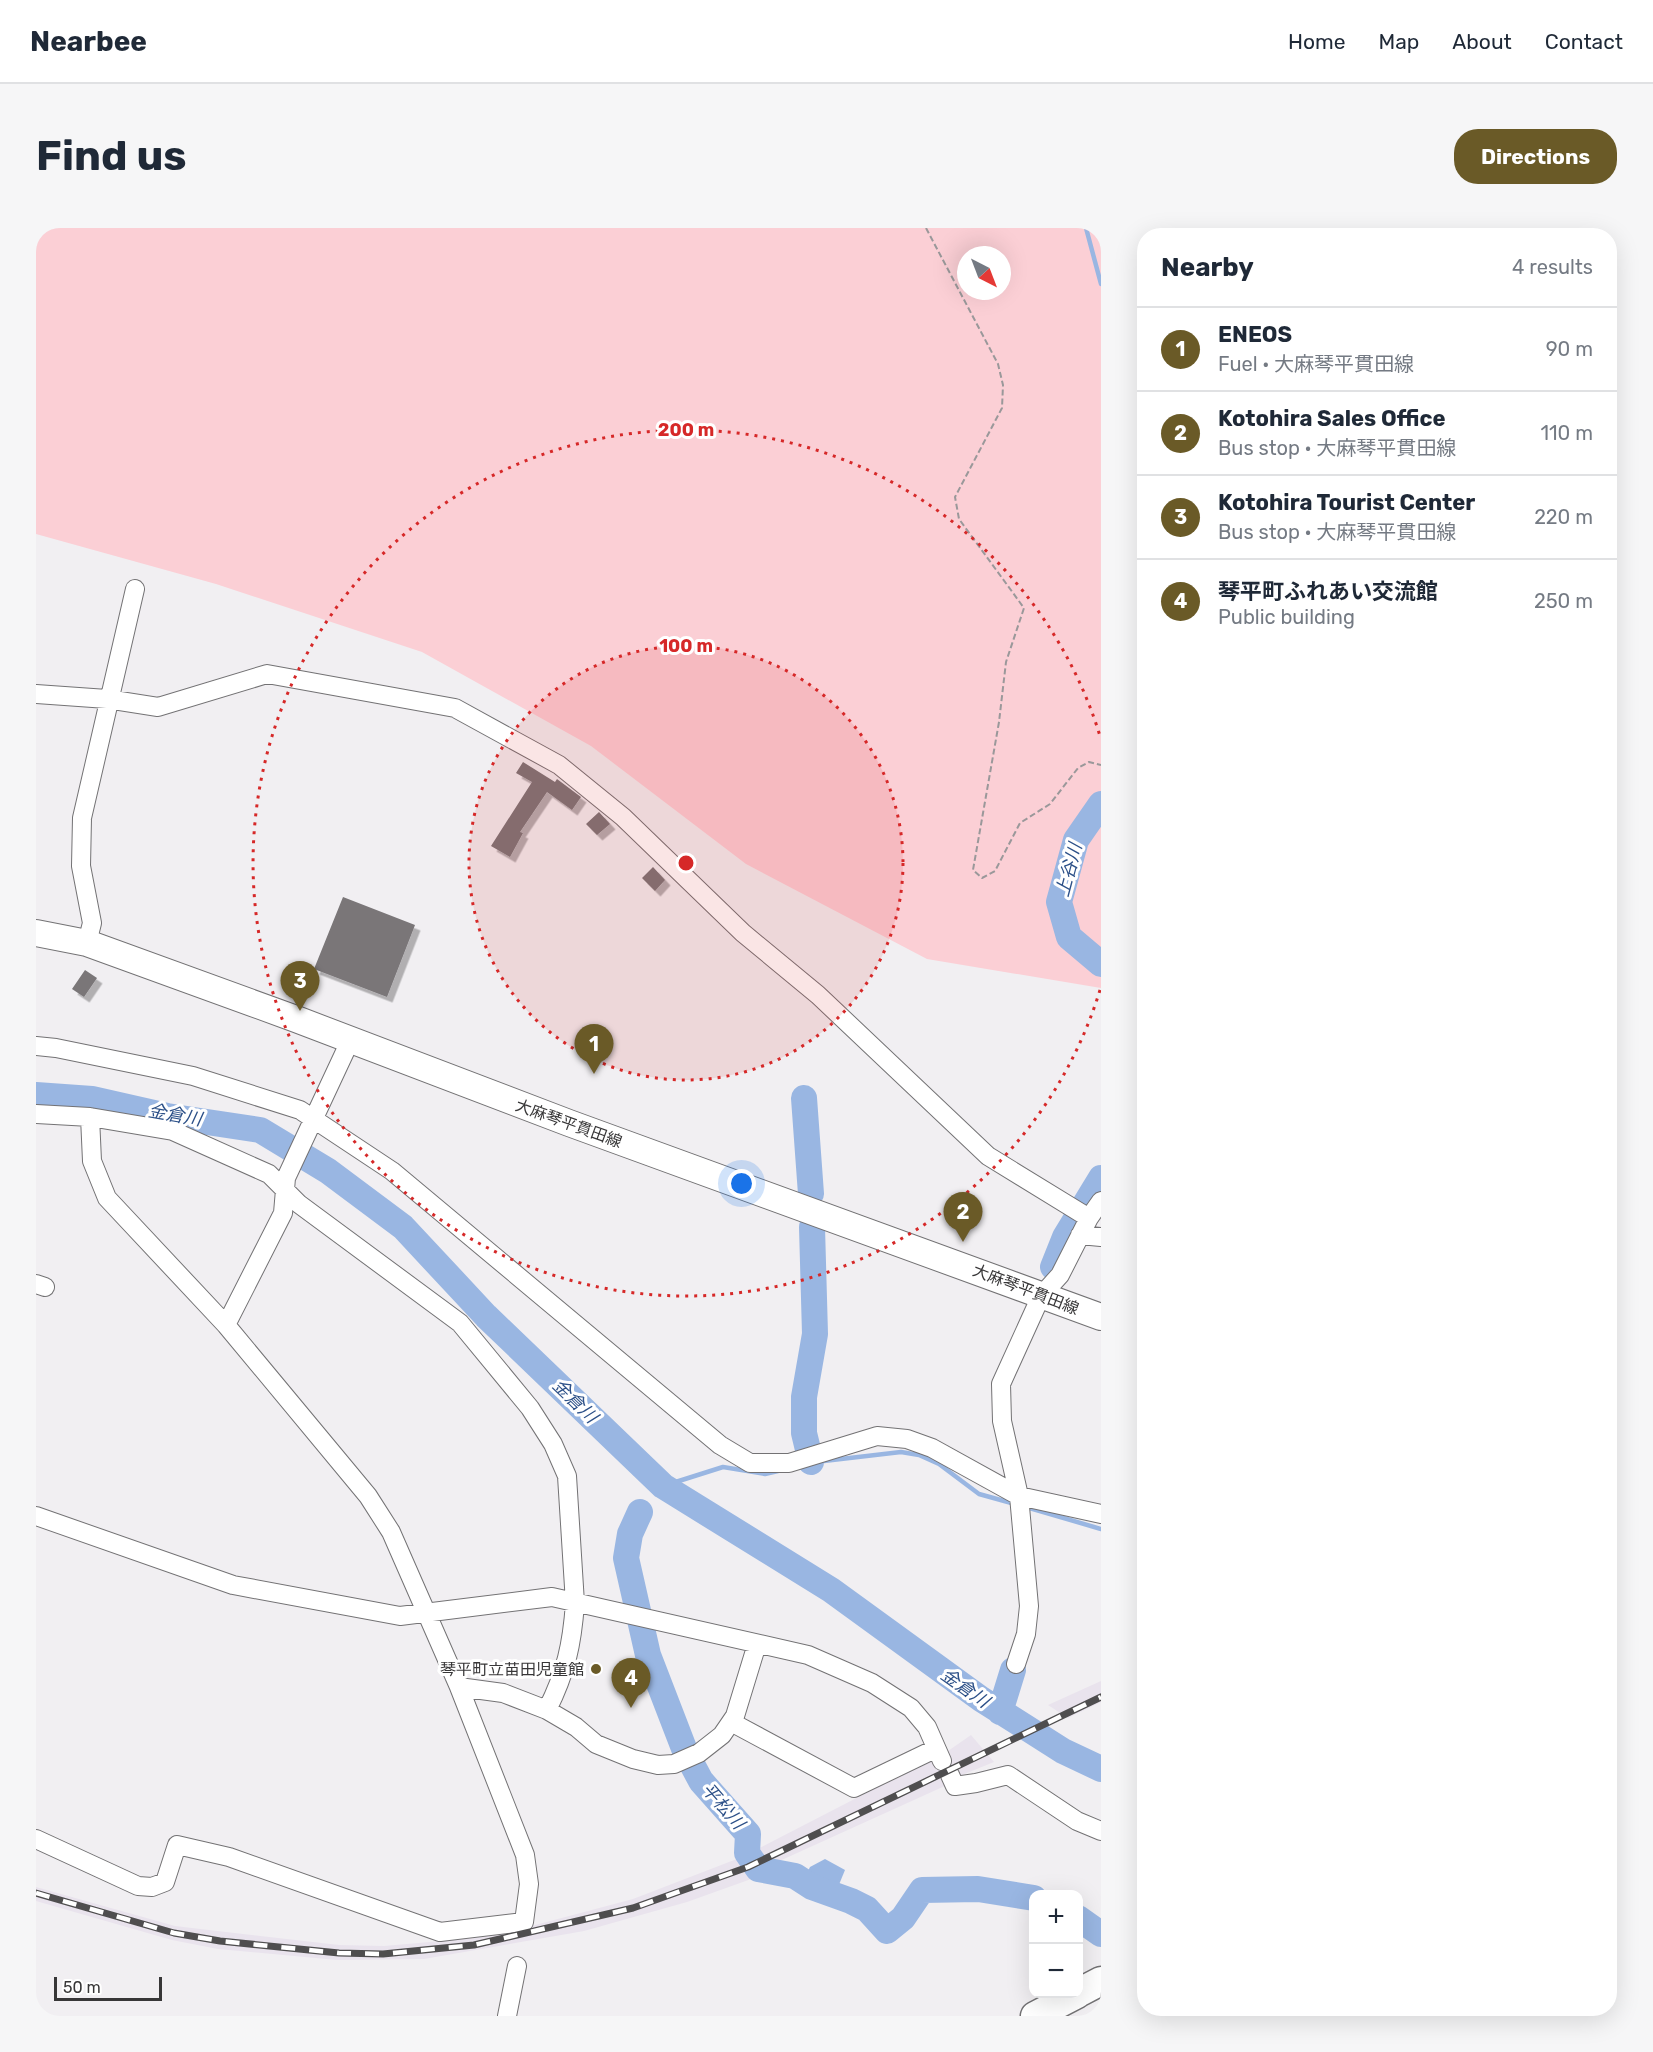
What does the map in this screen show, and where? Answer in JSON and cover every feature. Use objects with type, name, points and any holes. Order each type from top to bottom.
[{"type":"highway","points":[[1083,1990],[1101,1981]]},
{"type":"highway","points":[[1035,2016],[1069,1998]]},
{"type":"main road","name":"大麻琴平貫田線","points":[[36,933],[87,943],[1101,1317]]},
{"type":"street","points":[[87,943],[92,923],[81,866],[82,818],[107,699],[135,589]]},
{"type":"street","points":[[36,694],[107,699],[158,707],[267,674],[455,708],[559,765],[623,817],[743,933],[826,1003],[988,1156],[1009,1172],[1089,1218]]},
{"type":"street","points":[[226,1324],[283,1213],[285,1182],[350,1041]]},
{"type":"street","points":[[36,1046],[56,1047],[193,1076],[300,1110],[313,1123],[392,1171],[720,1445],[750,1463],[789,1463],[877,1436],[907,1439],[932,1448],[1019,1496],[1101,1515]]},
{"type":"street","points":[[36,1114],[90,1117],[173,1131],[269,1174],[285,1182],[299,1204],[460,1323],[530,1408],[553,1444],[567,1476],[575,1603],[571,1645],[563,1677],[547,1710]]},
{"type":"street","points":[[36,1839],[138,1886],[152,1887],[165,1882],[177,1845],[230,1857],[440,1932],[524,1922],[529,1884],[525,1856],[459,1687],[391,1532],[368,1496],[226,1324],[107,1198],[92,1161],[90,1117]]},
{"type":"street","points":[[1016,1664],[1026,1634],[1029,1606],[1019,1496],[1002,1421],[1001,1384],[1041,1296],[1060,1275],[1089,1218],[1101,1201]]},
{"type":"street","points":[[1080,1235],[1101,1237]]},
{"type":"street","points":[[36,1516],[233,1585],[400,1616],[552,1597],[808,1655],[872,1683],[911,1708],[927,1727],[955,1786],[976,1784],[1008,1774],[1077,1821],[1101,1831]]},
{"type":"street","points":[[459,1687],[503,1693],[547,1710],[576,1727],[596,1744],[633,1759],[658,1765],[674,1764],[699,1753],[722,1735],[731,1722],[735,1716],[757,1644]]},
{"type":"street","points":[[731,1722],[854,1788],[942,1762]]},
{"type":"street","points":[[507,2016],[517,1966]]},
{"type":"path","points":[[926,228],[993,355],[1003,385],[1002,408],[955,497],[959,519],[1024,608],[1006,662],[999,722],[973,870],[982,878],[995,871],[1020,823],[1050,804],[1078,768],[1089,762],[1101,765]]},
{"type":"shaded area","points":[[36,228],[1101,228],[1101,988],[927,959],[746,864],[591,746],[422,652],[216,584],[36,534]]},
{"type":"shaded area","points":[[1101,1681],[1101,1702],[1068,1718],[1048,1705]]},
{"type":"shaded area","points":[[971,1735],[994,1762],[957,1777],[947,1785],[764,1868],[754,1851],[932,1759],[936,1765],[950,1757],[948,1751]]},
{"type":"shaded area","points":[[742,1857],[754,1878],[687,1902],[584,1931],[424,1959],[337,1960],[218,1949],[172,1940],[36,1901],[36,1887],[175,1926],[339,1945],[384,1946],[475,1938],[524,1928],[633,1899]]},
{"type":"water","points":[[825,1859],[845,1870],[838,1887],[807,1873],[810,1867]]},
{"type":"building","points":[[523,762],[555,782],[557,779],[581,797],[572,810],[547,792],[520,832],[523,833],[510,857],[491,846],[532,782],[516,773]]},
{"type":"building","points":[[599,812],[610,824],[597,835],[586,824]]},
{"type":"building","points":[[653,867],[665,880],[655,891],[642,878]]},
{"type":"building","points":[[343,897],[415,925],[387,997],[314,969]]},
{"type":"building","points":[[85,970],[97,978],[84,997],[72,989]]},
{"type":"waterway","points":[[1086,228],[1101,284]]},
{"type":"waterway","name":"上谷川","points":[[1101,804],[1076,840],[1059,902],[1069,937],[1101,964]]},
{"type":"waterway","name":"金倉川","points":[[36,1095],[92,1099],[167,1116],[260,1130],[328,1171],[403,1227],[486,1316],[663,1486],[831,1590],[981,1699],[1063,1751],[1101,1769]]},
{"type":"waterway","points":[[804,1098],[811,1194]]},
{"type":"waterway","name":"上谷川","points":[[1053,1267],[1065,1237],[1101,1178]]},
{"type":"waterway","points":[[811,1462],[804,1433],[804,1397],[815,1334],[812,1227]]},
{"type":"waterway","points":[[824,1461],[901,1452],[919,1455],[939,1464],[979,1494],[1015,1504]]},
{"type":"waterway","points":[[663,1486],[723,1467],[765,1474],[778,1471]]},
{"type":"waterway","points":[[1026,1507],[1101,1529]]},
{"type":"waterway","name":"平松川","points":[[640,1512],[630,1534],[626,1558],[648,1655],[685,1751],[701,1781],[748,1834],[747,1853],[758,1869],[795,1876],[812,1887],[851,1901],[867,1909],[887,1931],[903,1918],[922,1890],[978,1889],[1029,1897]]},
{"type":"waterway","name":"上谷川","points":[[1000,1712],[1013,1670]]},
{"type":"waterway","name":"平松川","points":[[1083,1921],[1101,1934]]},
{"type":"railway","points":[[36,1893],[174,1933],[220,1941],[339,1953],[383,1954],[474,1945],[633,1908],[748,1867],[1101,1697]]},
{"type":"place","name":"Kotohira Tourist Center","points":[[300,1011]]},
{"type":"place","name":"ENEOS","points":[[594,1074]]},
{"type":"place","name":"Kotohira Sales Office","points":[[963,1242]]},
{"type":"place","name":"琴平町立苗田児童館","points":[[596,1669]]},
{"type":"place","name":"琴平町ふれあい交流館","points":[[631,1708]]}]
